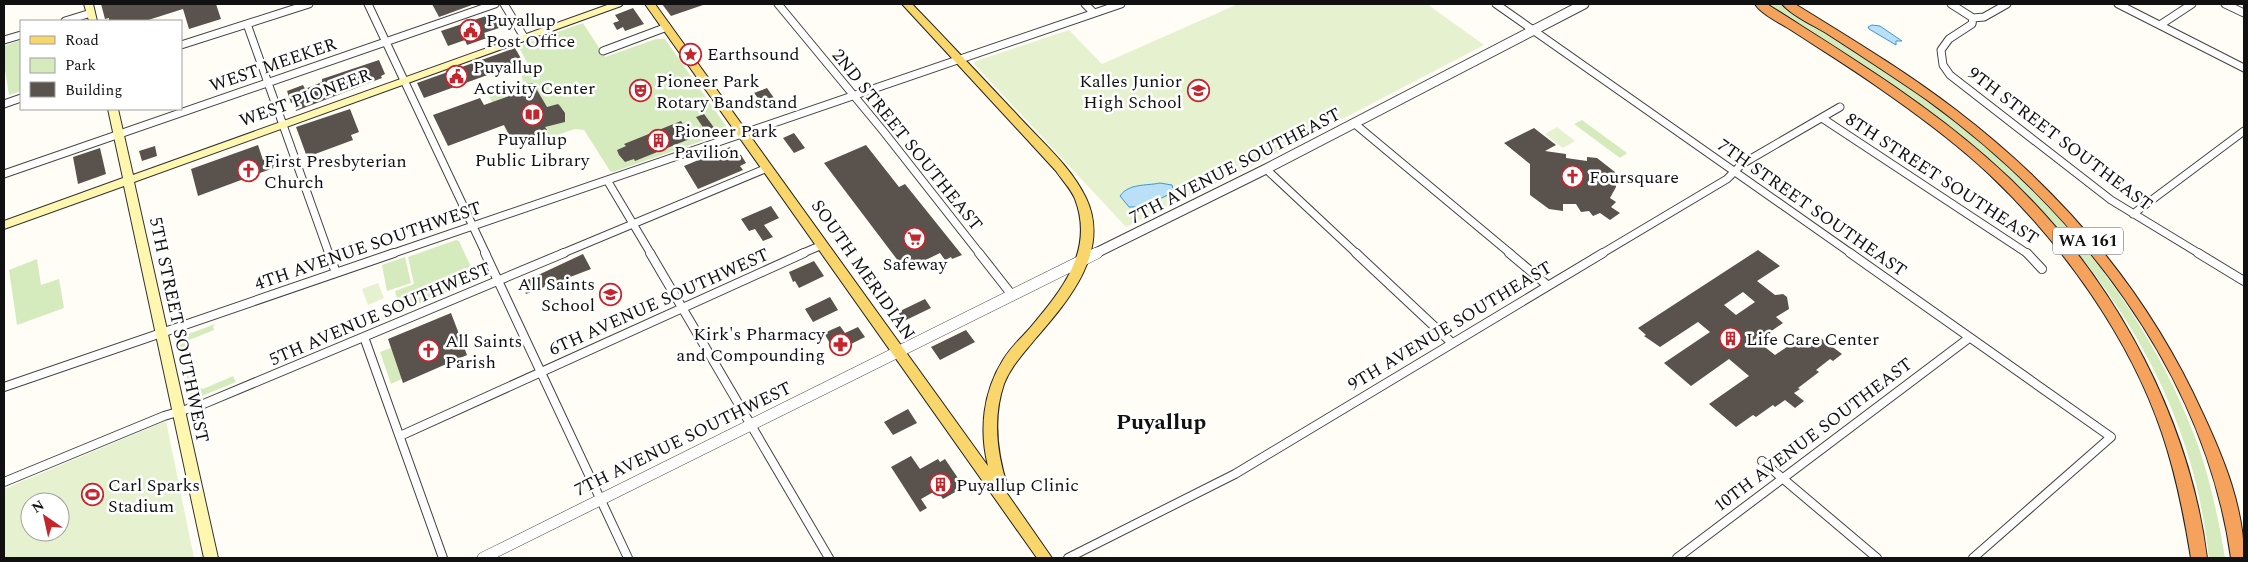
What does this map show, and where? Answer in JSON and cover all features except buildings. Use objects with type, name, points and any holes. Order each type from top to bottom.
[{"type":"highway","name":"WA 161","points":[[1758,4],[1904,99],[1971,151],[2029,207],[2090,281],[2122,330],[2146,374],[2165,418],[2186,488],[2199,558]]},
{"type":"highway","name":"WA 161","points":[[1790,4],[1919,88],[1989,142],[2047,196],[2107,264],[2150,326],[2176,370],[2202,428],[2230,506],[2239,558]]},
{"type":"main road","name":"WEST PIONEER","points":[[4,225],[618,4]]},
{"type":"main road","name":"SOUTH MERIDIAN","points":[[650,4],[1045,558]]},
{"type":"main road","points":[[907,4],[1060,168],[1080,199],[1085,215],[1087,237],[1084,260],[1065,293],[1005,368],[995,390],[990,414],[990,452],[996,474],[1010,508]]},
{"type":"main road","name":"5TH STREET SOUTHWEST","points":[[113,110],[211,558]]},
{"type":"street","points":[[182,46],[308,4]]},
{"type":"street","points":[[368,4],[628,558]]},
{"type":"street","name":"WEST MEEKER","points":[[4,174],[495,4]]},
{"type":"street","points":[[504,4],[524,38]]},
{"type":"street","name":"2ND STREET SOUTHEAST","points":[[778,4],[1012,295]]},
{"type":"street","points":[[1085,4],[1094,13]]},
{"type":"street","name":"4TH AVENUE SOUTHWEST","points":[[4,387],[742,134],[957,58],[1121,4]]},
{"type":"street","name":"7TH STREET SOUTHEAST","points":[[1496,4],[1736,171],[2111,437],[1973,558]]},
{"type":"street","name":"7TH AVENUE SOUTHEAST","points":[[898,353],[1355,124],[1584,4]]},
{"type":"street","points":[[1951,4],[1973,18],[1981,18],[2006,4]]},
{"type":"street","points":[[2118,4],[2244,68]]},
{"type":"street","points":[[2160,25],[2192,4]]},
{"type":"street","points":[[2225,4],[2244,13]]},
{"type":"street","points":[[68,20],[91,13]]},
{"type":"street","name":"9TH STREET SOUTHEAST","points":[[1973,18],[1972,24],[1943,44],[1940,55],[1945,68],[1971,92],[2111,200],[2244,281]]},
{"type":"street","points":[[247,24],[336,273]]},
{"type":"street","points":[[603,51],[667,27]]},
{"type":"street","points":[[4,40],[20,35]]},
{"type":"street","points":[[4,104],[20,98]]},
{"type":"street","name":"9TH AVENUE SOUTHEAST","points":[[1068,558],[1107,536],[1179,504],[1235,474],[1547,285],[1727,179],[1742,164],[1840,107]]},
{"type":"street","name":"8TH STREET SOUTHEAST","points":[[1822,118],[2022,249],[2042,269]]},
{"type":"street","points":[[1355,124],[1547,285]]},
{"type":"street","points":[[2133,214],[2244,132]]},
{"type":"street","name":"5TH AVENUE SOUTHWEST","points":[[4,482],[178,411],[201,405],[767,168]]},
{"type":"street","points":[[1266,169],[1452,342]]},
{"type":"street","points":[[607,180],[829,558]]},
{"type":"street","name":"6TH AVENUE SOUTHWEST","points":[[400,436],[822,245]]},
{"type":"street","points":[[364,337],[443,558]]},
{"type":"street","name":"10TH AVENUE SOUTHEAST","points":[[1677,558],[1969,338]]},
{"type":"street","name":"7TH AVENUE SOUTHWEST","points":[[484,558],[898,353]]},
{"type":"street","points":[[1762,462],[1877,558]]},
{"type":"green space","name":"Kalles Junior High School","points":[[1238,4],[1427,4],[1484,45],[1260,162],[1126,227],[974,64],[976,61],[1069,30],[1102,64]]},
{"type":"green space","points":[[1768,4],[1780,4],[1874,64],[1943,112],[2003,162],[2039,197],[2072,234],[2104,273],[2132,314],[2158,357],[2180,402],[2199,448],[2207,475],[2225,558],[2209,558],[2196,483],[2189,458],[2173,412],[2152,367],[2128,323],[2100,282],[2069,242],[2001,170],[1964,138],[1893,85]]},
{"type":"green space","points":[[583,23],[605,57],[656,39],[665,39],[726,126],[725,133],[613,172],[610,171],[584,130],[575,129],[515,149],[488,94],[523,81],[520,70],[527,62],[518,46]]},
{"type":"green space","points":[[20,40],[20,91],[9,95],[4,64],[4,46]]},
{"type":"green space","points":[[1582,120],[1627,153],[1620,158],[1574,124]]},
{"type":"green space","points":[[1557,127],[1575,141],[1563,148],[1545,134]]},
{"type":"green space","points":[[456,240],[459,241],[477,280],[400,311],[395,291],[414,284],[408,257]]},
{"type":"green space","points":[[405,257],[411,283],[387,291],[382,265]]},
{"type":"green space","points":[[37,259],[41,285],[59,279],[64,308],[17,325],[9,270]]},
{"type":"green space","points":[[378,283],[384,298],[368,305],[362,289]]},
{"type":"green space","points":[[215,324],[214,330],[189,340],[185,346],[187,354],[182,358],[178,338]]},
{"type":"green space","points":[[391,348],[402,379],[391,384],[380,352]]},
{"type":"green space","points":[[190,368],[194,374],[196,386],[203,389],[233,376],[236,382],[197,398],[191,397],[186,372]]},
{"type":"green space","name":"Carl Sparks Stadium","points":[[166,421],[194,558],[4,558],[4,489]]},
{"type":"water","points":[[1872,25],[1880,26],[1902,41],[1896,41],[1896,45],[1869,29],[1868,27]]},
{"type":"water","points":[[1160,183],[1172,185],[1174,192],[1143,207],[1129,207],[1120,196],[1133,187]]},
{"type":"place","name":"Puyallup Post Office","points":[[470,30]]},
{"type":"place","name":"Earthsound","points":[[691,54]]},
{"type":"place","name":"Puyallup Activity Center","points":[[457,77]]},
{"type":"place","name":"Pioneer Park Rotary Bandstand","points":[[640,91]]},
{"type":"place","name":"Kalles Junior High School","points":[[1198,91]]},
{"type":"place","name":"Puyallup Public Library","points":[[532,114]]},
{"type":"place","name":"Pioneer Park Pavilion","points":[[658,141]]},
{"type":"place","name":"First Presbyterian Church","points":[[248,171]]},
{"type":"place","name":"Foursquare","points":[[1573,177]]},
{"type":"place","name":"Safeway","points":[[915,239]]},
{"type":"place","name":"All Saints School","points":[[611,294]]},
{"type":"place","name":"Life Care Center","points":[[1730,339]]},
{"type":"place","name":"Kirk's Pharmacy and Compounding","points":[[841,344]]},
{"type":"place","name":"All Saints Parish","points":[[429,351]]},
{"type":"place","name":"Puyallup Clinic","points":[[940,485]]},
{"type":"place","name":"Carl Sparks Stadium","points":[[92,495]]},
{"type":"district","name":"Puyallup","points":[[1161,422]]}]
